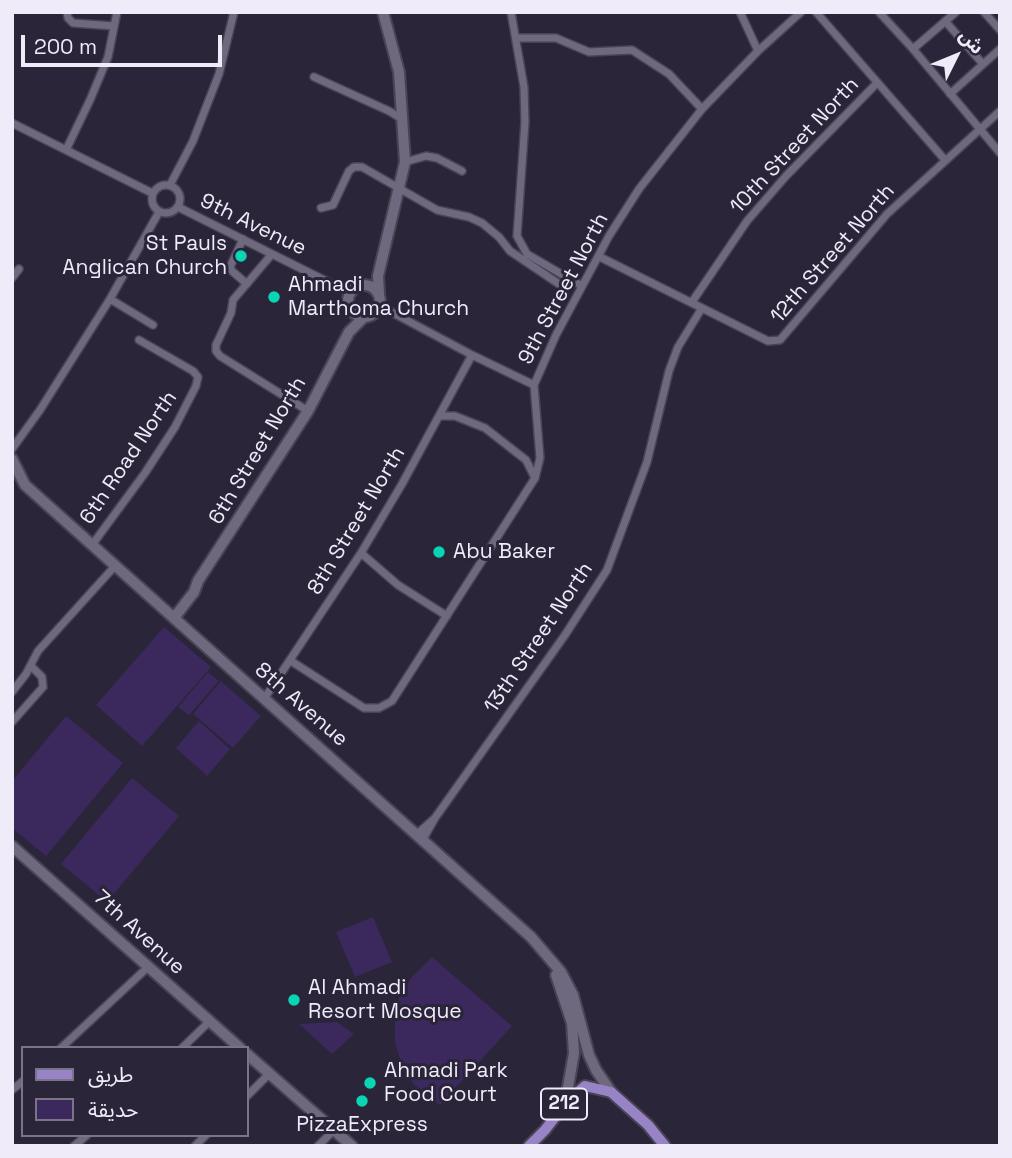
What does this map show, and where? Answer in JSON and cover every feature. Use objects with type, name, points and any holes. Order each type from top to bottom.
[{"type":"main road","points":[[379,300],[371,286],[365,284],[359,285],[350,293],[348,303],[354,313],[364,317],[373,314],[379,300],[378,281],[405,162],[399,72],[383,12]]},
{"type":"main road","points":[[365,284],[382,261]]},
{"type":"main road","name":"6th Street North","points":[[346,338],[351,309]]},
{"type":"main road","name":"6th Street North","points":[[172,616],[191,586],[198,581],[308,411],[346,338],[364,317]]},
{"type":"main road","name":"8th Avenue","points":[[14,464],[25,485],[531,937],[561,972],[573,995],[589,1055],[611,1093]]},
{"type":"main road","name":"7th Avenue","points":[[12,846],[238,1046]]},
{"type":"main road","name":"8th Avenue","points":[[549,956],[572,1023],[574,1054],[565,1104]]},
{"type":"main road","points":[[248,1055],[352,1146]]},
{"type":"main road","name":"212","points":[[529,1146],[565,1104],[585,1086],[611,1093],[648,1125],[665,1146]]},
{"type":"street","points":[[67,12],[72,23],[114,26]]},
{"type":"street","points":[[66,150],[108,57],[117,12]]},
{"type":"street","points":[[170,185],[193,141],[219,74],[234,12]]},
{"type":"street","points":[[511,12],[524,87],[517,236],[527,254],[582,286]]},
{"type":"street","points":[[740,12],[758,51]]},
{"type":"street","name":"9th Street North","points":[[291,661],[364,708],[379,708],[392,701],[535,478],[540,458],[534,385],[556,335],[598,256],[639,189],[702,109],[758,51],[801,12]]},
{"type":"street","points":[[816,12],[945,160]]},
{"type":"street","points":[[913,50],[956,12]]},
{"type":"street","points":[[984,12],[1000,30]]},
{"type":"street","points":[[884,14],[1000,153]]},
{"type":"street","points":[[945,21],[983,64]]},
{"type":"street","points":[[517,38],[556,37],[589,52],[632,50],[669,74],[702,109]]},
{"type":"street","points":[[950,94],[1000,49]]},
{"type":"street","points":[[314,77],[403,119]]},
{"type":"street","name":"10th Street North","points":[[692,302],[747,221],[786,176],[877,83]]},
{"type":"street","name":"12th Street North","points":[[598,256],[768,341],[780,340],[887,214],[1000,111]]},
{"type":"street","points":[[12,123],[152,193]]},
{"type":"street","points":[[405,162],[426,156],[437,158],[462,171]]},
{"type":"street","points":[[321,208],[333,205],[354,167],[362,167],[438,210],[482,223],[499,237],[510,251],[562,286]]},
{"type":"street","points":[[170,185],[179,194],[178,207],[168,213],[159,212],[152,203],[152,193],[159,186],[170,185]]},
{"type":"street","name":"9th Avenue","points":[[178,207],[350,293]]},
{"type":"street","points":[[14,464],[159,212]]},
{"type":"street","points":[[243,239],[230,267],[247,284]]},
{"type":"street","points":[[272,254],[233,300],[231,313],[216,345],[216,351],[308,411]]},
{"type":"street","points":[[12,278],[19,269]]},
{"type":"street","points":[[110,299],[153,325]]},
{"type":"street","points":[[379,300],[472,355],[534,385]]},
{"type":"street","name":"13th Street North","points":[[420,836],[544,666],[607,570],[647,462],[668,371],[678,347],[702,307]]},
{"type":"street","name":"6th Road North","points":[[92,545],[145,473],[175,427],[196,386],[198,377],[193,371],[139,340]]},
{"type":"street","name":"8th Street North","points":[[264,699],[361,553],[472,355]]},
{"type":"street","points":[[439,416],[455,416],[485,428],[526,460],[535,478]]},
{"type":"street","points":[[361,553],[398,585],[447,616]]},
{"type":"street","points":[[12,692],[42,646],[115,566]]},
{"type":"street","points":[[12,722],[43,687],[42,677],[30,666]]},
{"type":"street","points":[[63,1046],[148,967]]},
{"type":"street","points":[[184,1046],[210,1021]]},
{"type":"street","points":[[248,1095],[270,1074]]},
{"type":"street","points":[[318,1146],[334,1130]]},
{"type":"green space","points":[[164,627],[211,667],[142,746],[96,705]]},
{"type":"green space","points":[[208,672],[219,681],[189,715],[178,707]]},
{"type":"green space","points":[[221,681],[261,716],[233,748],[193,714]]},
{"type":"green space","points":[[66,716],[123,763],[46,856],[12,828],[12,781]]},
{"type":"green space","points":[[199,721],[230,749],[207,776],[176,748]]},
{"type":"green space","points":[[132,778],[179,816],[107,902],[61,864]]},
{"type":"green space","points":[[373,917],[392,962],[355,977],[336,932]]},
{"type":"green space","points":[[432,957],[512,1026],[440,1105],[414,1085],[402,1065],[395,1043],[395,1018],[399,998],[411,978]]},
{"type":"green space","points":[[337,1022],[354,1034],[332,1054],[299,1024]]},
{"type":"place","name":"St Pauls Anglican Church","points":[[241,256]]},
{"type":"place","name":"Ahmadi Marthoma Church","points":[[274,297]]},
{"type":"place","name":"Abu Baker","points":[[439,552]]},
{"type":"place","name":"Al Ahmadi Resort Mosque","points":[[294,1000]]},
{"type":"place","name":"Ahmadi Park Food Court","points":[[370,1083]]},
{"type":"place","name":"PizzaExpress","points":[[362,1101]]}]
